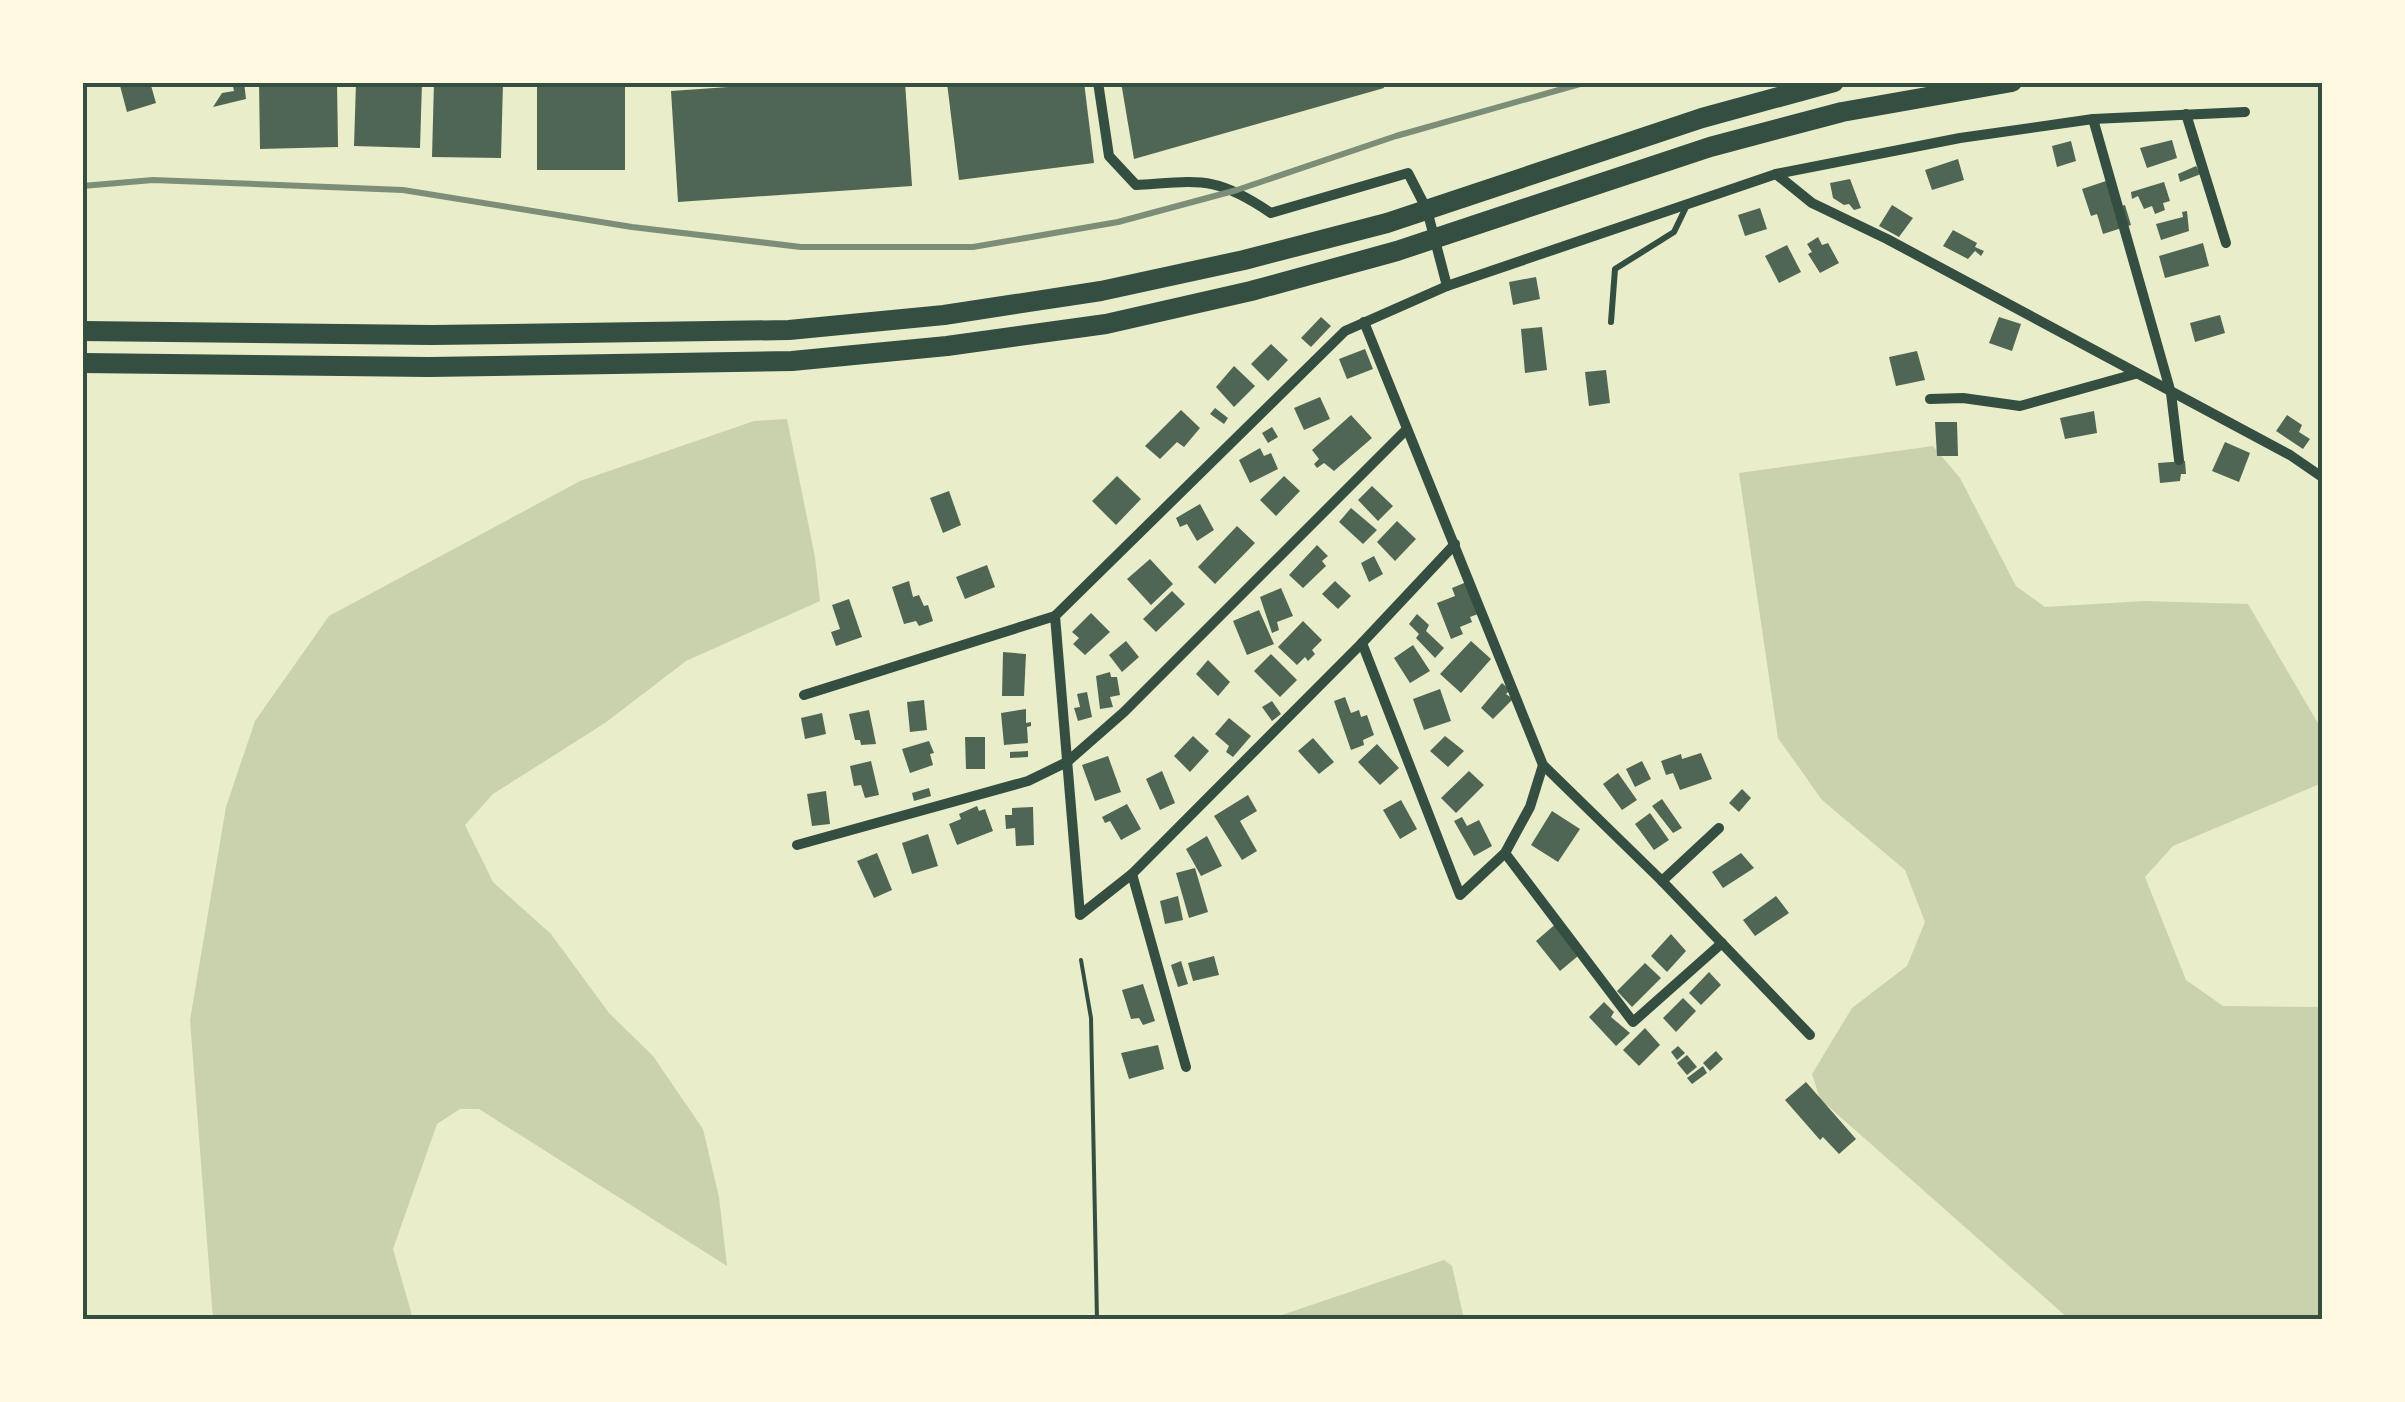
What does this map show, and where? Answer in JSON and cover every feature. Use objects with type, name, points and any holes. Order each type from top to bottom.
[{"type":"highway","points":[[82,331],[432,334],[808,328],[944,315],[1102,291],[1244,260],[1427,210],[1702,118],[1834,82]]},
{"type":"highway","points":[[82,362],[429,367],[811,359],[1106,324],[1251,291],[1397,251],[1710,147],[1842,112],[2012,82]]},
{"type":"street","points":[[1098,82],[1109,156],[1136,185],[1202,180],[1237,190],[1272,213],[1408,173],[1427,210],[1447,286]]},
{"type":"street","points":[[804,694],[1056,616],[1345,331],[1447,286],[1776,174],[1960,138],[2093,120],[2245,112]]},
{"type":"street","points":[[2186,114],[2226,243]]},
{"type":"street","points":[[2093,120],[2172,393],[2180,460]]},
{"type":"street","points":[[1776,174],[1812,203],[1886,238],[2290,455],[2322,478]]},
{"type":"street","points":[[1364,322],[1542,765],[1662,881],[1810,1035]]},
{"type":"street","points":[[1930,399],[1963,398],[2020,406],[2136,374]]},
{"type":"street","points":[[797,845],[1028,781],[1067,762],[1124,712],[1406,430]]},
{"type":"street","points":[[1056,616],[1080,915],[1132,874],[1362,644],[1455,544]]},
{"type":"street","points":[[1362,644],[1460,896],[1504,853],[1530,807],[1542,765]]},
{"type":"street","points":[[1662,881],[1719,828]]},
{"type":"street","points":[[1504,853],[1633,1022],[1722,943]]},
{"type":"street","points":[[1132,874],[1186,1068]]},
{"type":"lane","points":[[1611,322],[1615,269],[1674,232],[1688,202]]},
{"type":"path","points":[[1081,960],[1090,1018],[1098,1320]]},
{"type":"green space","points":[[787,419],[820,601],[686,661],[605,723],[493,794],[465,825],[493,882],[551,934],[609,1013],[653,1056],[703,1129],[719,1197],[727,1266],[479,1109],[460,1109],[437,1124],[393,1249],[413,1319],[213,1319],[190,1020],[226,807],[255,721],[329,616],[580,481],[754,421]]},
{"type":"green space","points":[[1933,446],[1960,478],[2016,586],[2045,607],[2144,601],[2248,604],[2322,730],[2322,783],[2173,846],[2145,877],[2186,980],[2223,1006],[2322,1007],[2322,1319],[2069,1319],[1820,1099],[1812,1074],[1852,1008],[1907,966],[1925,922],[1905,870],[1822,800],[1778,738],[1739,473]]},
{"type":"green space","points":[[1444,1260],[1452,1266],[1464,1319],[1270,1319]]},
{"type":"building","points":[[119,82],[150,82],[156,103],[127,112]]},
{"type":"building","points":[[232,82],[244,82],[246,99],[213,107],[222,93],[234,91]]},
{"type":"building","points":[[259,82],[337,82],[338,147],[260,149]]},
{"type":"building","points":[[356,82],[422,82],[420,148],[354,146]]},
{"type":"building","points":[[434,82],[503,82],[501,158],[432,157]]},
{"type":"building","points":[[537,82],[625,82],[625,170],[537,170]]},
{"type":"building","points":[[802,82],[905,82],[912,186],[678,202],[671,91]]},
{"type":"building","points":[[1084,82],[1094,163],[959,180],[947,83]]},
{"type":"building","points":[[1121,82],[1382,82],[1384,88],[1134,159]]},
{"type":"building","points":[[2172,140],[2177,158],[2147,168],[2140,148]]},
{"type":"building","points":[[2071,141],[2076,161],[2057,167],[2052,146]]},
{"type":"building","points":[[1958,159],[1964,180],[1932,190],[1925,170]]},
{"type":"building","points":[[2196,166],[2201,174],[2180,182],[2178,174]]},
{"type":"building","points":[[1850,179],[1861,208],[1854,210],[1833,198],[1830,183]]},
{"type":"building","points":[[2106,181],[2116,207],[2125,205],[2131,225],[2103,234],[2097,214],[2091,216],[2082,189]]},
{"type":"building","points":[[2164,182],[2170,201],[2163,203],[2165,210],[2155,214],[2152,206],[2144,209],[2138,196],[2132,199],[2131,192]]},
{"type":"building","points":[[1892,205],[1913,218],[1899,237],[1879,226]]},
{"type":"building","points":[[1760,208],[1767,229],[1745,236],[1738,215]]},
{"type":"building","points":[[2187,211],[2189,231],[2161,240],[2156,224],[2183,217],[2182,212]]},
{"type":"building","points":[[1953,230],[1977,243],[1975,247],[1984,251],[1981,256],[1975,251],[1968,259],[1943,246]]},
{"type":"building","points":[[1818,237],[1822,245],[1828,243],[1839,263],[1820,273],[1808,254],[1812,252],[1807,244]]},
{"type":"building","points":[[2203,243],[2209,266],[2165,278],[2159,256]]},
{"type":"building","points":[[1787,245],[1801,272],[1779,283],[1765,256]]},
{"type":"building","points":[[1536,277],[1540,299],[1513,305],[1509,282]]},
{"type":"building","points":[[2220,315],[2225,333],[2195,342],[2190,323]]},
{"type":"building","points":[[1321,317],[1331,326],[1311,347],[1301,338]]},
{"type":"building","points":[[1999,317],[2021,324],[2012,351],[1989,343]]},
{"type":"building","points":[[1542,327],[1547,370],[1525,373],[1521,329]]},
{"type":"building","points":[[1271,344],[1288,360],[1268,381],[1251,364]]},
{"type":"building","points":[[1365,349],[1373,369],[1347,379],[1339,359]]},
{"type":"building","points":[[1917,351],[1925,380],[1896,386],[1889,357]]},
{"type":"building","points":[[1234,366],[1255,386],[1234,407],[1216,387]]},
{"type":"building","points":[[1606,370],[1610,403],[1589,406],[1585,372]]},
{"type":"building","points":[[1320,397],[1330,419],[1304,430],[1294,408]]},
{"type":"building","points":[[1215,408],[1228,418],[1224,424],[1210,414]]},
{"type":"building","points":[[1181,410],[1200,428],[1184,447],[1177,442],[1160,459],[1145,446]]},
{"type":"building","points":[[2094,411],[2097,433],[2065,439],[2060,418]]},
{"type":"building","points":[[1351,415],[1372,438],[1334,471],[1324,463],[1317,468],[1314,464],[1319,459],[1312,450]]},
{"type":"building","points":[[2287,415],[2302,425],[2299,432],[2310,439],[2303,449],[2276,431]]},
{"type":"building","points":[[1935,422],[1957,422],[1958,456],[1937,456]]},
{"type":"building","points":[[1272,427],[1278,437],[1268,443],[1262,433]]},
{"type":"building","points":[[2225,442],[2250,453],[2239,482],[2212,471]]},
{"type":"building","points":[[1260,448],[1264,456],[1271,453],[1278,469],[1250,483],[1239,460]]},
{"type":"building","points":[[2185,461],[2186,474],[2181,474],[2180,481],[2160,483],[2158,463]]},
{"type":"building","points":[[1117,476],[1141,499],[1116,525],[1092,501]]},
{"type":"building","points":[[1284,476],[1300,491],[1276,516],[1260,500]]},
{"type":"building","points":[[1372,486],[1393,506],[1378,521],[1358,500]]},
{"type":"building","points":[[949,491],[961,525],[943,533],[930,498]]},
{"type":"building","points":[[1200,504],[1214,530],[1197,541],[1187,524],[1180,527],[1176,518]]},
{"type":"building","points":[[1351,508],[1377,530],[1363,544],[1339,522]]},
{"type":"building","points":[[1397,521],[1416,539],[1395,561],[1377,542]]},
{"type":"building","points":[[1237,526],[1255,543],[1215,584],[1198,567]]},
{"type":"building","points":[[1317,545],[1328,556],[1322,561],[1326,566],[1303,588],[1289,575]]},
{"type":"building","points":[[1374,556],[1383,574],[1369,582],[1361,563]]},
{"type":"building","points":[[1150,559],[1173,584],[1151,605],[1127,579]]},
{"type":"building","points":[[987,565],[995,587],[965,599],[956,577]]},
{"type":"building","points":[[909,581],[913,597],[919,595],[924,606],[928,605],[933,621],[919,626],[916,621],[904,624],[892,587]]},
{"type":"building","points":[[1335,581],[1351,596],[1338,609],[1322,594]]},
{"type":"building","points":[[1469,581],[1478,614],[1460,627],[1463,634],[1451,639],[1437,603],[1455,596],[1452,588]]},
{"type":"building","points":[[1281,588],[1293,616],[1277,622],[1279,630],[1272,633],[1260,597]]},
{"type":"building","points":[[1172,591],[1185,604],[1156,632],[1143,619]]},
{"type":"building","points":[[849,599],[862,637],[836,646],[831,632],[840,629],[832,605]]},
{"type":"building","points":[[1259,610],[1274,644],[1247,655],[1233,621]]},
{"type":"building","points":[[1091,613],[1110,632],[1085,655],[1073,644],[1079,638],[1072,632]]},
{"type":"building","points":[[1417,614],[1429,625],[1426,631],[1444,648],[1435,658],[1409,624]]},
{"type":"building","points":[[1303,621],[1322,640],[1308,661],[1305,657],[1297,665],[1278,647]]},
{"type":"building","points":[[1126,641],[1139,657],[1122,672],[1109,655]]},
{"type":"building","points":[[1471,641],[1491,659],[1461,693],[1440,674]]},
{"type":"building","points":[[1413,645],[1430,671],[1410,683],[1394,658]]},
{"type":"building","points":[[1003,652],[1026,654],[1024,696],[1002,696]]},
{"type":"building","points":[[1271,654],[1297,680],[1280,697],[1254,671]]},
{"type":"building","points":[[1208,660],[1230,682],[1218,696],[1196,674]]},
{"type":"building","points":[[1110,672],[1111,677],[1117,677],[1120,695],[1110,697],[1113,707],[1100,709],[1096,676]]},
{"type":"building","points":[[1502,683],[1513,699],[1493,719],[1481,708]]},
{"type":"building","points":[[1440,689],[1451,721],[1424,730],[1413,699]]},
{"type":"building","points":[[1087,692],[1092,717],[1078,721],[1074,708],[1080,707],[1077,694]]},
{"type":"building","points":[[1345,697],[1351,713],[1359,710],[1361,717],[1367,715],[1374,735],[1351,750],[1334,701]]},
{"type":"building","points":[[924,700],[927,730],[910,732],[907,702]]},
{"type":"building","points":[[1272,701],[1281,714],[1272,721],[1262,707]]},
{"type":"building","points":[[1026,709],[1026,723],[1031,722],[1027,727],[1028,743],[1004,745],[1001,713]]},
{"type":"building","points":[[869,710],[876,744],[861,745],[860,740],[855,740],[849,714]]},
{"type":"building","points":[[822,713],[826,734],[805,739],[801,718]]},
{"type":"building","points":[[1229,718],[1251,736],[1233,757],[1226,752],[1229,746],[1215,734]]},
{"type":"building","points":[[1193,736],[1209,751],[1190,772],[1174,756]]},
{"type":"building","points":[[1445,736],[1464,751],[1448,767],[1430,751]]},
{"type":"building","points":[[965,737],[985,737],[985,769],[966,769]]},
{"type":"building","points":[[1313,738],[1334,762],[1319,774],[1298,751]]},
{"type":"building","points":[[929,741],[933,765],[910,773],[902,749]]},
{"type":"building","points":[[1377,744],[1399,768],[1380,785],[1358,762]]},
{"type":"building","points":[[1028,751],[1028,757],[1010,758],[1010,752]]},
{"type":"building","points":[[1701,753],[1712,779],[1680,790],[1673,773],[1666,775],[1661,761]]},
{"type":"building","points":[[1108,756],[1121,792],[1095,801],[1082,765]]},
{"type":"building","points":[[871,761],[879,795],[865,798],[861,785],[854,786],[850,766]]},
{"type":"building","points":[[1642,761],[1651,779],[1635,787],[1626,769]]},
{"type":"building","points":[[1162,771],[1175,803],[1160,810],[1146,779]]},
{"type":"building","points":[[1469,771],[1484,785],[1456,813],[1441,798]]},
{"type":"building","points":[[1618,773],[1637,800],[1622,810],[1603,784]]},
{"type":"building","points":[[929,788],[931,796],[914,801],[912,793]]},
{"type":"building","points":[[1742,789],[1751,798],[1739,812],[1729,803]]},
{"type":"building","points":[[826,791],[830,824],[812,826],[807,794]]},
{"type":"building","points":[[1248,795],[1257,811],[1240,821],[1257,851],[1242,860],[1214,816]]},
{"type":"building","points":[[1662,799],[1682,828],[1673,833],[1652,806]]},
{"type":"building","points":[[1401,800],[1417,829],[1400,839],[1383,810]]},
{"type":"building","points":[[1127,804],[1141,829],[1121,840],[1110,821],[1105,823],[1102,817]]},
{"type":"building","points":[[977,806],[979,811],[985,809],[993,831],[957,845],[949,824],[961,819],[959,814]]},
{"type":"building","points":[[1033,807],[1034,845],[1016,846],[1015,828],[1006,829],[1005,815],[1012,815],[1012,808]]},
{"type":"building","points":[[1552,811],[1580,829],[1558,862],[1531,845]]},
{"type":"building","points":[[1650,813],[1669,840],[1654,850],[1635,824]]},
{"type":"building","points":[[1462,817],[1467,826],[1479,820],[1492,846],[1474,856],[1454,821]]},
{"type":"building","points":[[928,834],[938,866],[912,874],[902,843]]},
{"type":"building","points":[[1207,836],[1222,866],[1201,876],[1186,849]]},
{"type":"building","points":[[877,853],[892,890],[874,898],[857,861]]},
{"type":"building","points":[[1741,853],[1754,868],[1723,888],[1712,872]]},
{"type":"building","points":[[1195,868],[1208,912],[1189,918],[1176,873]]},
{"type":"building","points":[[1178,896],[1183,920],[1165,924],[1160,901]]},
{"type":"building","points":[[1776,896],[1789,913],[1755,936],[1743,920]]},
{"type":"building","points":[[1559,921],[1584,951],[1560,971],[1536,941]]},
{"type":"building","points":[[1671,934],[1686,951],[1667,972],[1651,956]]},
{"type":"building","points":[[1214,956],[1219,975],[1193,981],[1188,963]]},
{"type":"building","points":[[1181,961],[1188,984],[1178,987],[1171,965]]},
{"type":"building","points":[[1645,963],[1661,978],[1632,1007],[1617,991]]},
{"type":"building","points":[[1709,972],[1721,985],[1701,1005],[1689,993]]},
{"type":"building","points":[[1143,984],[1155,1021],[1143,1025],[1139,1018],[1131,1019],[1122,990]]},
{"type":"building","points":[[1683,998],[1696,1011],[1676,1032],[1663,1018]]},
{"type":"building","points":[[1604,1002],[1614,1012],[1611,1017],[1630,1033],[1616,1046],[1589,1017]]},
{"type":"building","points":[[1645,1028],[1660,1045],[1639,1066],[1623,1050]]},
{"type":"building","points":[[1158,1045],[1164,1069],[1129,1079],[1121,1053]]},
{"type":"building","points":[[1678,1046],[1685,1053],[1677,1060],[1671,1052]]},
{"type":"building","points":[[1716,1051],[1723,1059],[1710,1071],[1703,1063]]},
{"type":"building","points":[[1687,1055],[1697,1067],[1687,1075],[1677,1063]]},
{"type":"building","points":[[1703,1066],[1707,1073],[1692,1084],[1687,1078]]},
{"type":"building","points":[[1806,1082],[1856,1139],[1839,1154],[1823,1137],[1820,1140],[1785,1100]]},
{"type":"railway","points":[[82,186],[153,180],[403,190],[632,227],[801,247],[973,247],[1118,222],[1237,190],[1396,136],[1587,82]]}]
